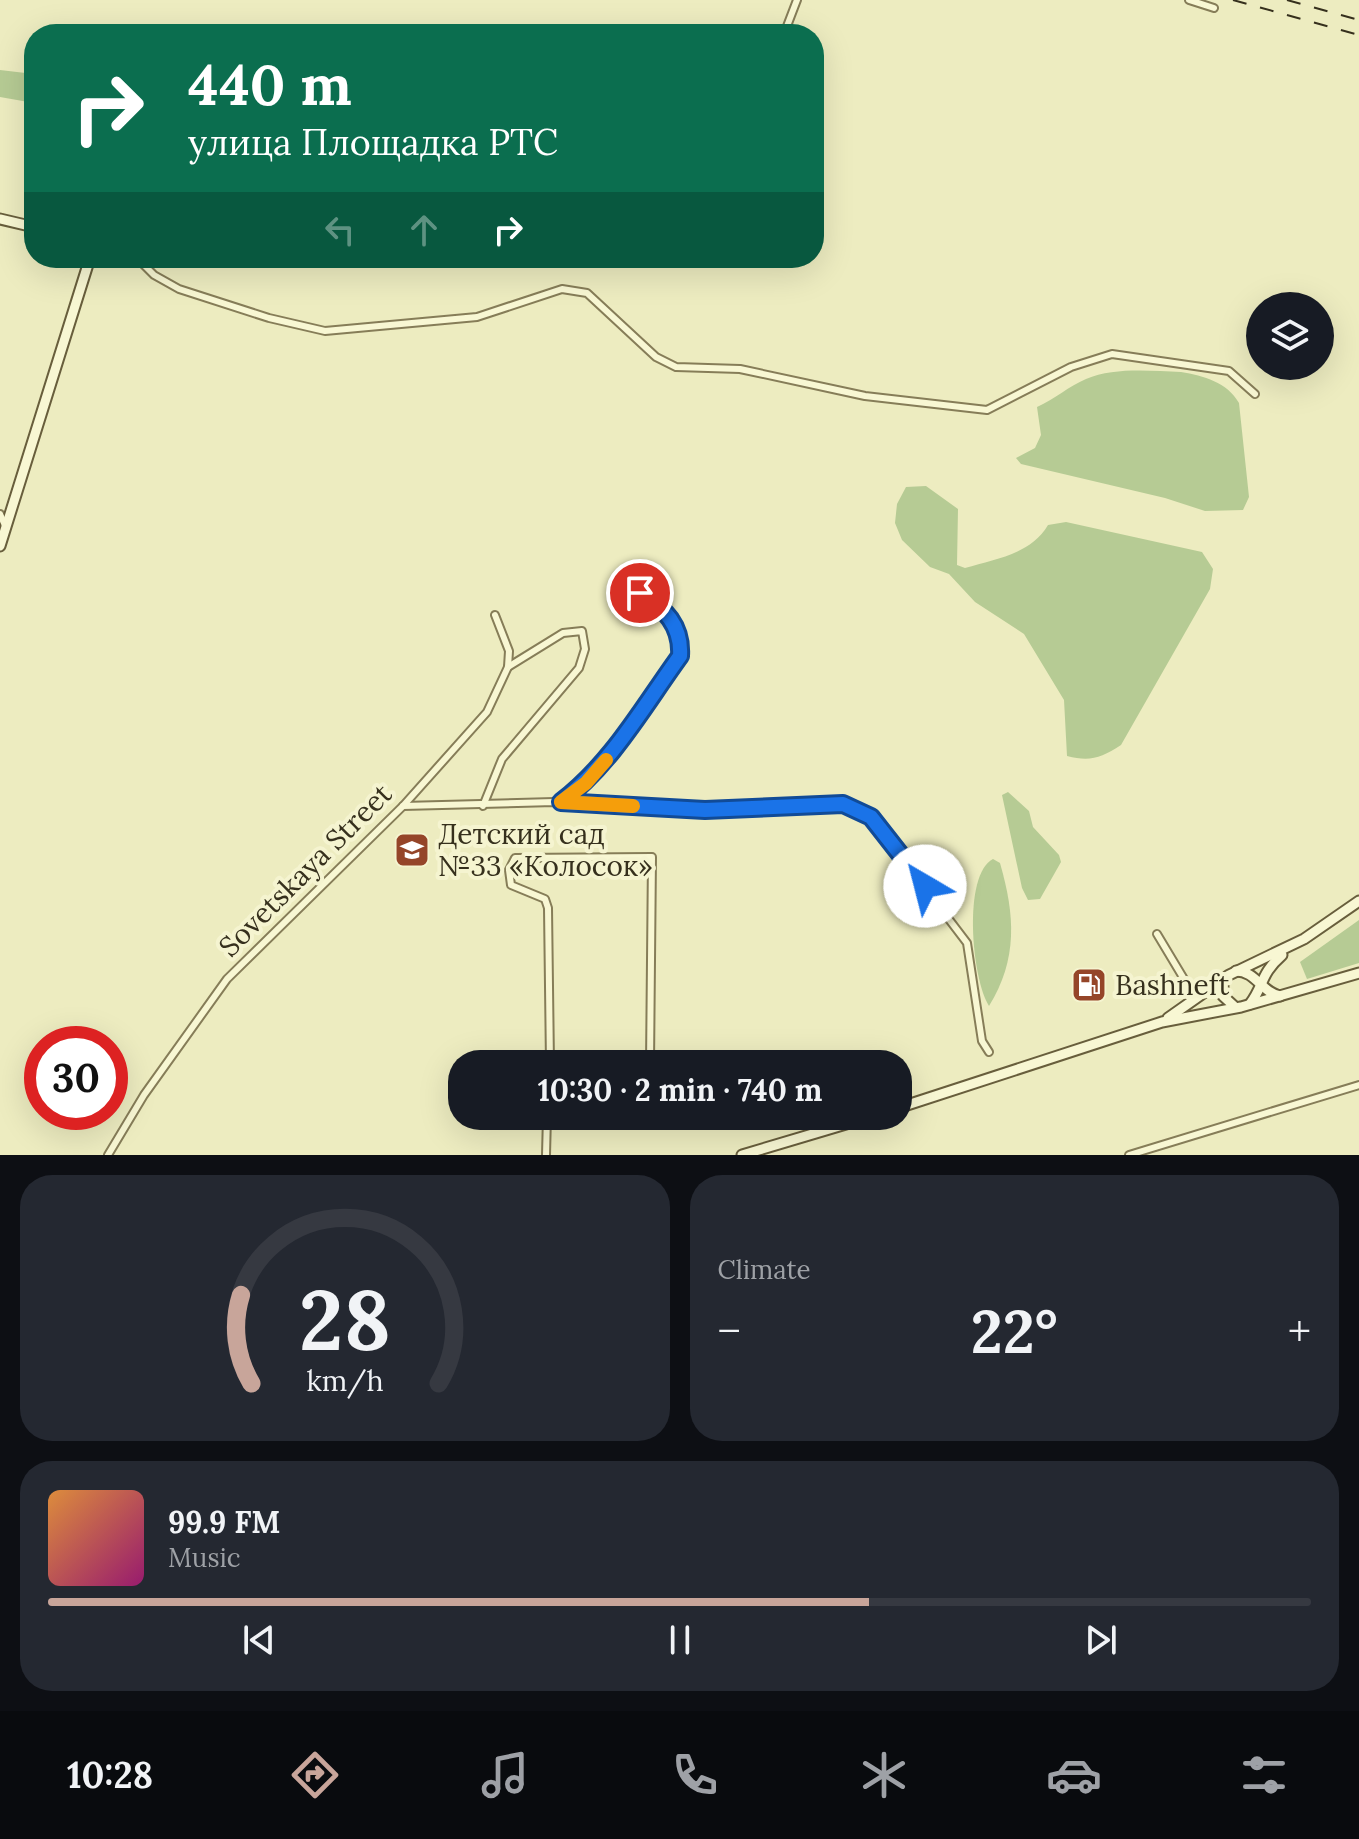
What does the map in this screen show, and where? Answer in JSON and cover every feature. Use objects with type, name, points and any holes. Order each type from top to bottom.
[{"type":"main road","points":[[0,219],[24,225]]},
{"type":"main road","points":[[0,546],[87,268]]},
{"type":"main road","points":[[1250,1004],[1271,964],[1359,901]]},
{"type":"main road","points":[[1162,1022],[1236,971],[1304,939]]},
{"type":"main road","points":[[1236,971],[1250,973],[1258,984],[1274,995],[1284,996]]},
{"type":"main road","points":[[912,1103],[1162,1022],[1284,996],[1359,973]]},
{"type":"main road","points":[[1223,981],[1223,996],[1235,1007]]},
{"type":"main road","points":[[742,1155],[826,1130]]},
{"type":"street","points":[[788,24],[797,0]]},
{"type":"street","points":[[1189,0],[1214,8]]},
{"type":"street","points":[[147,268],[179,289],[269,318],[325,331],[387,329],[477,317],[562,289],[587,293],[656,357],[676,367],[740,369],[865,396],[987,410],[1071,367],[1112,354],[1229,371],[1255,394]]},
{"type":"street","points":[[0,514],[6,528]]},
{"type":"street","points":[[561,802],[586,783],[609,755],[680,656],[681,637],[667,612],[640,593]]},
{"type":"street","points":[[495,615],[509,651],[508,667]]},
{"type":"street","points":[[483,806],[502,759],[579,668],[585,649],[582,631],[563,633],[508,667]]},
{"type":"street","name":"Sovetskaya Street","points":[[108,1155],[144,1095],[227,979],[403,806],[487,712],[508,667]]},
{"type":"street","points":[[403,806],[561,802],[705,810],[843,804],[871,817],[967,943],[982,1041],[989,1052]]},
{"type":"street","points":[[550,1050],[548,908],[545,899],[511,885],[509,870],[515,858],[652,857],[650,1050]]},
{"type":"street","points":[[1157,934],[1196,999]]},
{"type":"street","points":[[1129,1155],[1359,1085]]},
{"type":"street","points":[[546,1155],[547,1130]]},
{"type":"green space","points":[[0,70],[24,73],[24,101],[0,97]]},
{"type":"green space","points":[[1120,371],[1181,372],[1221,385],[1239,403],[1249,497],[1243,510],[1205,511],[1165,498],[1021,464],[1016,458],[1035,448],[1041,435],[1037,407],[1080,382]]},
{"type":"green space","points":[[926,486],[958,509],[957,565],[965,568],[1012,554],[1032,543],[1048,525],[1066,522],[1202,552],[1213,569],[1210,589],[1121,745],[1095,758],[1067,756],[1064,700],[1024,634],[975,602],[949,574],[930,567],[902,540],[895,523],[897,504],[906,487]]},
{"type":"green space","points":[[1008,792],[1029,811],[1033,827],[1059,855],[1061,862],[1040,899],[1028,900],[1022,888],[1002,795]]},
{"type":"green space","points":[[993,859],[1000,863],[1005,882],[1011,936],[1005,971],[989,1006],[978,974],[973,929],[977,885],[983,869]]},
{"type":"green space","points":[[1359,920],[1359,963],[1307,979],[1300,962]]},
{"type":"railway","points":[[1233,0],[1359,35]]},
{"type":"railway","points":[[1287,0],[1359,20]]},
{"type":"slow traffic","points":[[606,760],[586,783],[561,802],[633,806]]},
{"type":"place","name":"Детский сад №33 «Колосок»","points":[[412,850]]},
{"type":"place","name":"Bashneft","points":[[1089,985]]},
{"type":"route","points":[[640,593],[667,612],[681,637],[680,656],[609,755],[586,783],[561,802],[705,810],[843,804],[871,817],[925,886]]}]
